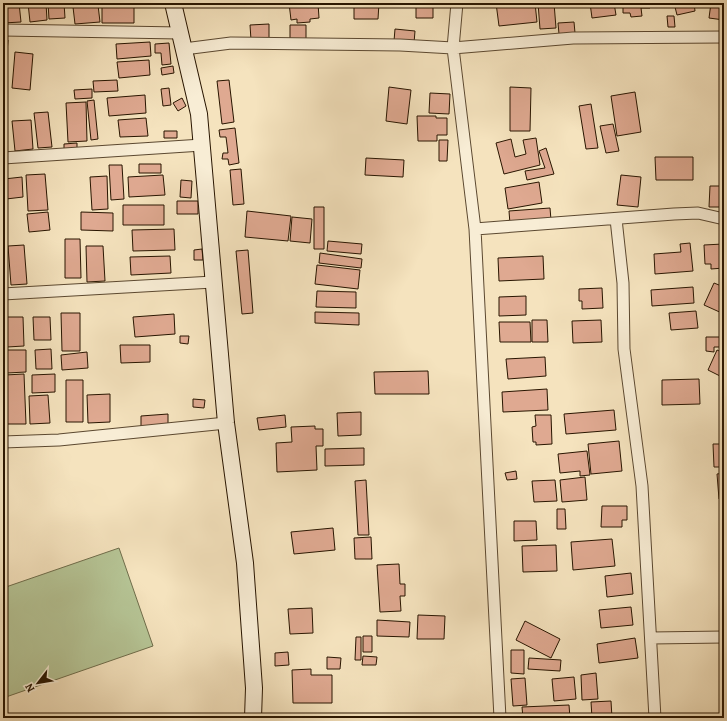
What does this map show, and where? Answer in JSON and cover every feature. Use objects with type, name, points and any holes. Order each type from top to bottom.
[{"type":"street","points":[[173,3],[200,114],[226,423],[245,563],[254,688],[253,718]]},
{"type":"street","points":[[457,3],[452,48],[474,229],[500,718]]},
{"type":"street","points":[[3,30],[180,33]]},
{"type":"street","points":[[184,49],[231,43],[400,45],[452,48],[573,38],[724,37]]},
{"type":"street","points":[[3,158],[202,145]]},
{"type":"street","points":[[474,229],[698,213],[724,219]]},
{"type":"street","points":[[616,219],[622,283],[624,349],[642,486],[655,718]]},
{"type":"street","points":[[3,294],[213,282]]},
{"type":"street","points":[[3,442],[58,440],[226,423]]},
{"type":"street","points":[[651,638],[724,637]]},
{"type":"green space","points":[[119,548],[153,646],[3,698],[3,588]]},
{"type":"building","points":[[3,3],[19,3],[21,22],[3,23]]},
{"type":"building","points":[[28,3],[46,3],[47,20],[30,22]]},
{"type":"building","points":[[48,3],[64,3],[65,18],[49,19]]},
{"type":"building","points":[[289,3],[318,3],[319,18],[310,19],[310,22],[297,23],[297,19],[291,20]]},
{"type":"building","points":[[354,3],[379,3],[378,19],[354,19]]},
{"type":"building","points":[[416,3],[433,3],[433,18],[416,18]]},
{"type":"building","points":[[496,3],[535,3],[537,22],[499,26]]},
{"type":"building","points":[[538,3],[554,3],[556,28],[540,29]]},
{"type":"building","points":[[590,3],[614,3],[616,15],[592,18]]},
{"type":"building","points":[[623,3],[650,3],[650,8],[641,8],[642,16],[631,17],[630,13],[623,13]]},
{"type":"building","points":[[674,3],[694,3],[695,11],[677,15]]},
{"type":"building","points":[[711,3],[724,3],[724,20],[709,18]]},
{"type":"building","points":[[98,5],[100,22],[75,24],[73,7]]},
{"type":"building","points":[[102,5],[134,5],[134,23],[102,23]]},
{"type":"building","points":[[667,16],[674,16],[675,27],[668,27]]},
{"type":"building","points":[[574,22],[575,33],[559,34],[558,23]]},
{"type":"building","points":[[269,24],[269,40],[251,40],[250,25]]},
{"type":"building","points":[[290,25],[306,25],[306,40],[290,40]]},
{"type":"building","points":[[395,29],[415,31],[414,43],[394,41]]},
{"type":"building","points":[[3,40],[8,40],[7,53],[3,53]]},
{"type":"building","points":[[150,42],[151,56],[117,59],[116,44]]},
{"type":"building","points":[[169,43],[171,64],[162,65],[161,53],[155,53],[155,44]]},
{"type":"building","points":[[15,52],[33,54],[30,90],[12,88]]},
{"type":"building","points":[[149,60],[150,75],[119,78],[117,62]]},
{"type":"building","points":[[173,66],[174,73],[162,75],[161,68]]},
{"type":"building","points":[[117,80],[118,91],[94,92],[93,81]]},
{"type":"building","points":[[229,80],[234,122],[222,124],[217,81]]},
{"type":"building","points":[[389,87],[411,90],[407,124],[386,121]]},
{"type":"building","points":[[510,87],[531,88],[530,131],[510,131]]},
{"type":"building","points":[[169,88],[171,105],[163,106],[161,89]]},
{"type":"building","points":[[92,89],[92,98],[75,99],[74,90]]},
{"type":"building","points":[[635,92],[641,132],[617,136],[611,96]]},
{"type":"building","points":[[430,93],[450,94],[449,114],[429,113]]},
{"type":"building","points":[[145,95],[146,113],[109,116],[107,98]]},
{"type":"building","points":[[182,98],[186,106],[178,111],[173,103]]},
{"type":"building","points":[[94,100],[98,139],[91,140],[87,101]]},
{"type":"building","points":[[86,102],[87,141],[68,142],[66,103]]},
{"type":"building","points":[[591,104],[598,148],[586,149],[579,106]]},
{"type":"building","points":[[4,109],[5,152],[3,152]]},
{"type":"building","points":[[48,112],[52,147],[38,148],[34,113]]},
{"type":"building","points":[[417,116],[436,116],[436,118],[447,118],[447,135],[437,135],[437,141],[418,141]]},
{"type":"building","points":[[146,118],[148,136],[120,137],[118,120]]},
{"type":"building","points":[[31,120],[33,149],[15,151],[12,121]]},
{"type":"building","points":[[613,124],[619,151],[606,153],[600,126]]},
{"type":"building","points":[[235,128],[239,163],[229,165],[228,159],[222,159],[223,153],[228,153],[226,137],[220,137],[219,130]]},
{"type":"building","points":[[164,131],[177,131],[177,138],[164,138]]},
{"type":"building","points":[[536,138],[540,165],[504,174],[496,143],[511,139],[515,157],[526,154],[523,140]]},
{"type":"building","points":[[439,140],[448,140],[447,161],[439,161]]},
{"type":"building","points":[[77,143],[77,152],[64,153],[64,144]]},
{"type":"building","points":[[546,148],[554,174],[527,180],[525,171],[545,168],[539,151]]},
{"type":"building","points":[[655,157],[693,157],[693,180],[656,180]]},
{"type":"building","points":[[366,158],[404,160],[403,177],[365,175]]},
{"type":"building","points":[[139,164],[161,164],[161,173],[139,173]]},
{"type":"building","points":[[109,165],[122,165],[124,199],[111,200]]},
{"type":"building","points":[[241,169],[244,204],[233,205],[230,170]]},
{"type":"building","points":[[45,174],[48,210],[28,211],[26,175]]},
{"type":"building","points":[[163,175],[165,195],[129,197],[128,177]]},
{"type":"building","points":[[621,175],[641,177],[638,207],[617,205]]},
{"type":"building","points":[[107,176],[108,209],[92,210],[90,177]]},
{"type":"building","points":[[22,177],[23,197],[6,199],[4,179]]},
{"type":"building","points":[[181,180],[192,181],[191,198],[180,197]]},
{"type":"building","points":[[539,182],[542,203],[508,209],[505,188]]},
{"type":"building","points":[[710,186],[724,186],[724,207],[709,207]]},
{"type":"building","points":[[177,201],[198,201],[198,214],[177,214]]},
{"type":"building","points":[[123,205],[164,205],[164,225],[123,225]]},
{"type":"building","points":[[314,207],[324,207],[324,249],[314,249]]},
{"type":"building","points":[[550,208],[551,220],[510,224],[509,211]]},
{"type":"building","points":[[247,211],[291,216],[288,241],[245,237]]},
{"type":"building","points":[[48,212],[50,230],[29,232],[27,214]]},
{"type":"building","points":[[81,212],[113,213],[113,231],[81,230]]},
{"type":"building","points":[[292,217],[312,219],[310,243],[290,241]]},
{"type":"building","points":[[174,229],[175,250],[133,251],[132,230]]},
{"type":"building","points":[[65,239],[80,239],[81,278],[65,278]]},
{"type":"building","points":[[328,241],[362,244],[361,254],[327,251]]},
{"type":"building","points":[[690,243],[693,271],[655,274],[654,254],[681,252],[680,244]]},
{"type":"building","points":[[723,244],[724,268],[711,269],[711,264],[705,264],[704,245]]},
{"type":"building","points":[[24,245],[27,284],[11,285],[8,246]]},
{"type":"building","points":[[86,246],[103,246],[105,281],[87,282]]},
{"type":"building","points":[[202,249],[203,260],[194,260],[194,250]]},
{"type":"building","points":[[248,250],[253,313],[242,314],[236,251]]},
{"type":"building","points":[[320,253],[362,259],[361,268],[319,263]]},
{"type":"building","points":[[170,256],[171,273],[131,275],[130,257]]},
{"type":"building","points":[[543,256],[544,279],[499,281],[498,258]]},
{"type":"building","points":[[317,265],[360,270],[358,289],[315,284]]},
{"type":"building","points":[[714,283],[724,287],[724,314],[704,305]]},
{"type":"building","points":[[693,287],[694,303],[652,306],[651,290]]},
{"type":"building","points":[[602,288],[603,308],[582,309],[582,301],[579,301],[579,289]]},
{"type":"building","points":[[317,291],[356,292],[356,308],[316,307]]},
{"type":"building","points":[[526,296],[526,315],[499,316],[499,297]]},
{"type":"building","points":[[696,311],[698,328],[671,330],[669,313]]},
{"type":"building","points":[[315,312],[359,313],[359,325],[315,323]]},
{"type":"building","points":[[61,313],[80,313],[80,351],[62,351]]},
{"type":"building","points":[[174,314],[175,334],[135,337],[133,317]]},
{"type":"building","points":[[6,317],[23,317],[24,346],[7,347]]},
{"type":"building","points":[[33,317],[50,317],[51,340],[34,340]]},
{"type":"building","points":[[532,320],[547,320],[548,342],[532,342]]},
{"type":"building","points":[[601,320],[602,342],[573,343],[572,321]]},
{"type":"building","points":[[499,322],[530,322],[531,342],[500,342]]},
{"type":"building","points":[[180,336],[189,336],[188,344],[180,343]]},
{"type":"building","points":[[706,337],[722,337],[722,347],[714,347],[714,352],[706,351]]},
{"type":"building","points":[[120,345],[150,345],[150,362],[121,363]]},
{"type":"building","points":[[51,349],[52,369],[36,369],[35,350]]},
{"type":"building","points":[[6,350],[26,350],[26,372],[7,373]]},
{"type":"building","points":[[717,350],[724,353],[724,378],[708,370]]},
{"type":"building","points":[[87,352],[88,368],[62,370],[61,355]]},
{"type":"building","points":[[545,357],[546,376],[508,379],[506,359]]},
{"type":"building","points":[[428,371],[429,394],[375,394],[374,372]]},
{"type":"building","points":[[24,374],[26,424],[7,424],[5,375]]},
{"type":"building","points":[[55,374],[55,392],[32,393],[32,375]]},
{"type":"building","points":[[699,379],[700,404],[662,405],[662,380]]},
{"type":"building","points":[[66,380],[83,380],[83,422],[66,422]]},
{"type":"building","points":[[547,389],[548,410],[503,412],[502,392]]},
{"type":"building","points":[[110,394],[110,422],[88,423],[87,395]]},
{"type":"building","points":[[48,395],[50,423],[30,424],[29,396]]},
{"type":"building","points":[[724,395],[724,406],[720,407],[720,396]]},
{"type":"building","points":[[193,399],[205,400],[204,408],[193,407]]},
{"type":"building","points":[[614,410],[616,430],[566,434],[564,414]]},
{"type":"building","points":[[361,412],[361,435],[338,436],[337,413]]},
{"type":"building","points":[[168,414],[168,425],[141,427],[141,416]]},
{"type":"building","points":[[285,415],[286,427],[259,430],[257,418]]},
{"type":"building","points":[[535,415],[551,415],[552,444],[536,445],[536,442],[533,442],[532,427],[536,426]]},
{"type":"building","points":[[315,426],[315,429],[323,429],[323,446],[316,446],[317,470],[277,472],[276,443],[292,442],[291,427]]},
{"type":"building","points":[[619,441],[622,471],[591,474],[588,444]]},
{"type":"building","points":[[713,444],[724,444],[724,467],[714,467]]},
{"type":"building","points":[[364,448],[364,465],[325,466],[325,449]]},
{"type":"building","points":[[587,451],[590,475],[580,476],[580,471],[560,473],[558,454]]},
{"type":"building","points":[[516,471],[517,479],[507,480],[505,473]]},
{"type":"building","points":[[724,473],[724,499],[719,499],[717,474]]},
{"type":"building","points":[[585,477],[587,500],[562,502],[560,480]]},
{"type":"building","points":[[366,480],[369,535],[358,535],[355,481]]},
{"type":"building","points":[[555,480],[557,501],[534,502],[532,481]]},
{"type":"building","points":[[720,504],[724,504],[724,529],[722,529]]},
{"type":"building","points":[[602,506],[627,506],[627,520],[622,520],[622,527],[601,527]]},
{"type":"building","points":[[557,509],[565,509],[566,529],[557,529]]},
{"type":"building","points":[[514,521],[536,521],[537,540],[514,541]]},
{"type":"building","points":[[333,528],[335,550],[294,554],[291,532]]},
{"type":"building","points":[[371,537],[372,559],[355,559],[354,538]]},
{"type":"building","points":[[612,539],[615,566],[573,570],[571,542]]},
{"type":"building","points":[[556,545],[557,571],[523,572],[522,546]]},
{"type":"building","points":[[399,564],[400,584],[405,584],[405,596],[400,596],[401,611],[380,612],[377,565]]},
{"type":"building","points":[[631,573],[633,594],[607,597],[605,576]]},
{"type":"building","points":[[631,607],[633,625],[601,628],[599,610]]},
{"type":"building","points":[[312,608],[313,633],[290,634],[288,609]]},
{"type":"building","points":[[418,615],[445,616],[444,639],[417,639]]},
{"type":"building","points":[[377,620],[410,622],[409,637],[377,636]]},
{"type":"building","points":[[525,621],[560,639],[551,658],[516,640]]},
{"type":"building","points":[[363,636],[372,636],[372,652],[363,652]]},
{"type":"building","points":[[356,637],[361,637],[361,660],[355,660]]},
{"type":"building","points":[[635,638],[638,658],[599,663],[597,644]]},
{"type":"building","points":[[511,650],[524,650],[524,674],[511,673]]},
{"type":"building","points":[[288,652],[289,665],[275,666],[275,653]]},
{"type":"building","points":[[363,656],[377,657],[376,665],[362,665]]},
{"type":"building","points":[[327,657],[341,658],[340,669],[327,669]]},
{"type":"building","points":[[529,658],[561,660],[560,671],[528,669]]},
{"type":"building","points":[[311,669],[311,675],[332,675],[332,703],[293,703],[292,670]]},
{"type":"building","points":[[596,673],[598,699],[582,700],[581,675]]},
{"type":"building","points":[[574,677],[576,699],[554,701],[552,679]]},
{"type":"building","points":[[525,678],[527,705],[513,706],[511,679]]},
{"type":"building","points":[[611,701],[612,718],[592,718],[591,702]]},
{"type":"building","points":[[569,705],[570,718],[523,718],[522,707]]}]
